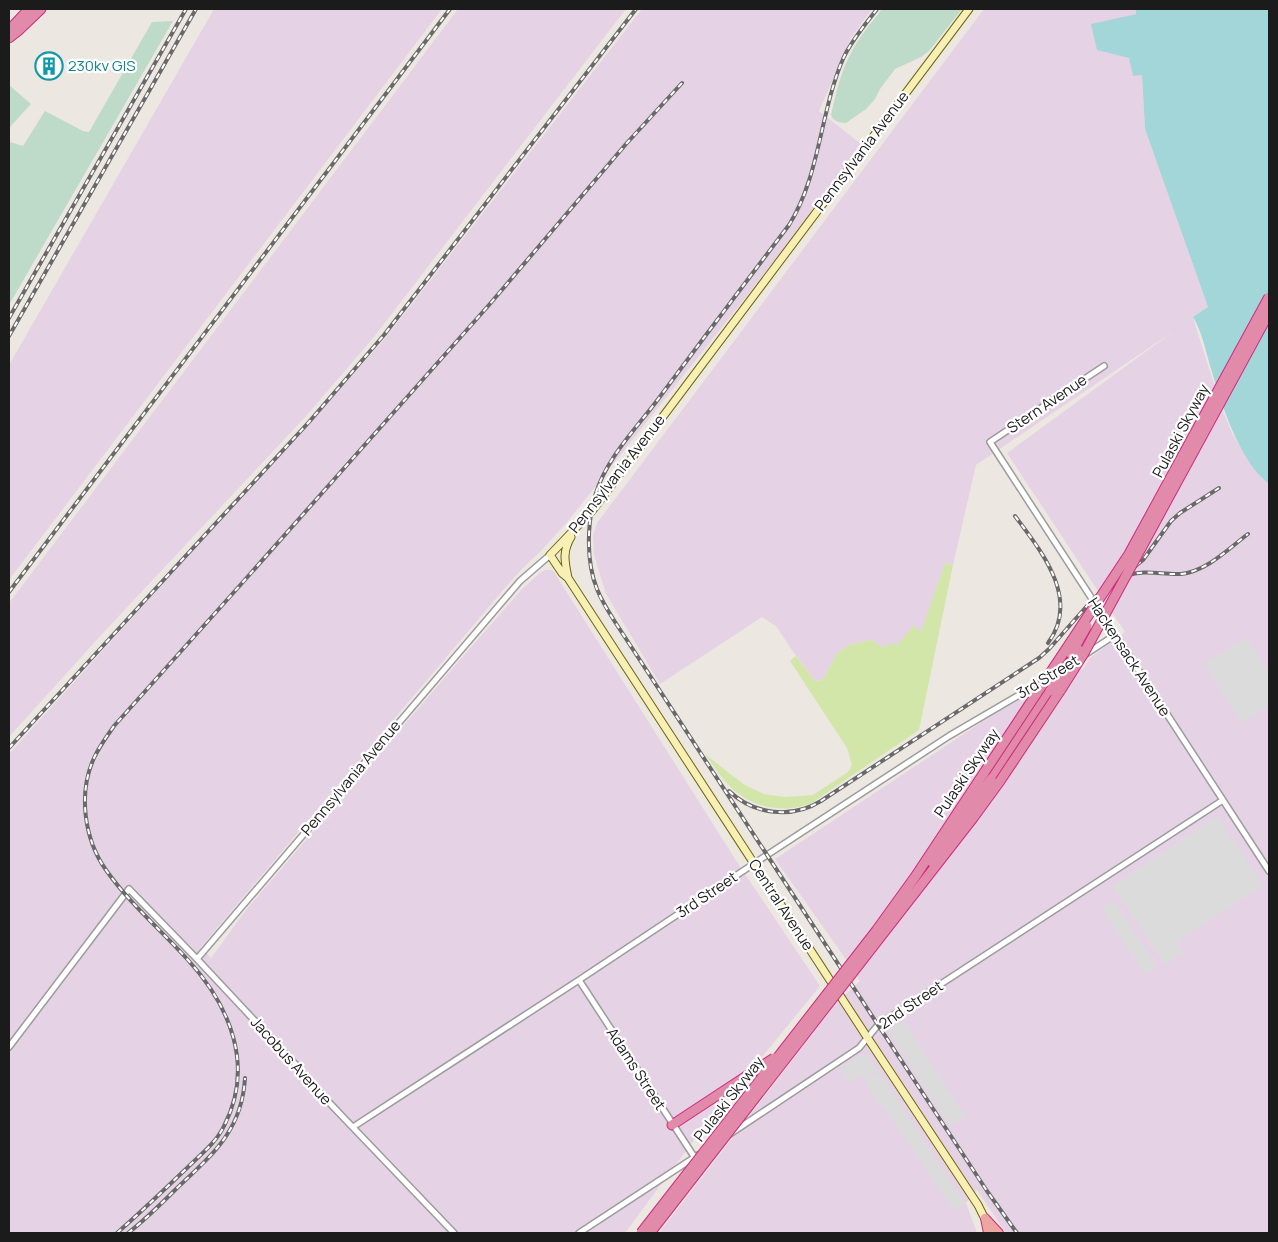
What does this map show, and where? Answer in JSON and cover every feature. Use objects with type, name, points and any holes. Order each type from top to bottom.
[{"type":"highway","points":[[9,30],[27,9]]},
{"type":"highway","points":[[9,38],[41,9]]},
{"type":"highway","name":"Pulaski Skyway","points":[[642,1233],[871,938],[902,895],[1129,554],[1269,297]]},
{"type":"highway","name":"Pulaski Skyway","points":[[650,1233],[986,802],[1073,671],[1269,313]]},
{"type":"highway","points":[[672,1125],[784,1050],[805,1028],[922,876],[981,793],[1118,591]]},
{"type":"highway","points":[[1050,691],[1086,630],[1102,595]]},
{"type":"highway","points":[[986,1218],[988,1233]]},
{"type":"highway","points":[[986,1218],[999,1233]]},
{"type":"main road","name":"Pennsylvania Avenue","points":[[550,555],[592,511],[969,9]]},
{"type":"main road","name":"Central Avenue","points":[[568,578],[564,558],[568,540],[573,532]]},
{"type":"main road","name":"Central Avenue","points":[[550,555],[562,573],[568,578],[986,1218],[992,1233]]},
{"type":"street","name":"Stern Avenue","points":[[990,442],[1104,366]]},
{"type":"street","name":"Hackensack Avenue","points":[[990,442],[1269,871]]},
{"type":"street","name":"Pennsylvania Avenue","points":[[197,959],[520,581],[550,555]]},
{"type":"street","name":"3rd Street","points":[[353,1127],[948,736],[1043,681],[1115,635]]},
{"type":"street","name":"2nd Street","points":[[579,1233],[859,1048],[878,1025],[1223,800]]},
{"type":"street","name":"Jacobus Avenue","points":[[9,1047],[129,889],[454,1233]]},
{"type":"street","name":"Adams Street","points":[[579,980],[695,1158]]},
{"type":"shaded area","points":[[214,9],[442,9],[9,580],[9,365]]},
{"type":"shaded area","points":[[458,9],[626,9],[374,337],[307,415],[103,633],[9,737],[9,603]]},
{"type":"shaded area","points":[[642,9],[872,9],[851,38],[819,111],[865,147],[568,521],[510,582],[201,947],[211,958],[246,910],[522,589],[541,572],[552,570],[737,862],[820,986],[694,1140],[625,1233],[9,1233],[9,754],[383,341]]},
{"type":"shaded area","points":[[984,9],[1136,9],[1136,14],[1092,24],[1129,58],[1142,75],[1145,129],[1208,307],[1193,318],[1222,409],[1233,435],[1247,458],[1269,484],[1269,1233],[1006,1233],[977,1190],[966,1203],[977,1233],[659,1233],[838,1001],[860,981],[775,859],[1006,706],[1083,669],[1090,658],[1125,632],[1007,453],[1174,331],[976,465],[953,565],[945,563],[921,633],[897,645],[884,648],[871,640],[849,645],[837,653],[823,680],[815,681],[776,626],[762,617],[660,684],[606,594],[594,555],[593,536],[597,523]]},
{"type":"shaded area","points":[[1246,637],[1269,673],[1269,705],[1242,723],[1204,664]]},
{"type":"shaded area","points":[[1217,816],[1263,885],[1177,942],[1183,952],[1165,965],[1112,886]]},
{"type":"shaded area","points":[[1113,900],[1157,966],[1145,974],[1101,908]]},
{"type":"shaded area","points":[[903,1021],[965,1116],[950,1126],[888,1031]]},
{"type":"shaded area","points":[[861,1055],[867,1055],[878,1070],[863,1079],[861,1076],[856,1075],[857,1078],[849,1083],[840,1069]]},
{"type":"shaded area","points":[[879,1072],[965,1203],[954,1211],[882,1104],[879,1105],[864,1081]]},
{"type":"green space","points":[[882,9],[962,9],[929,51],[921,57],[895,69],[866,109],[846,123],[838,122],[831,115],[845,66],[866,29]]},
{"type":"green space","points":[[173,21],[9,305],[9,85],[31,104],[10,127],[10,142],[23,146],[45,111],[83,131],[89,132],[152,22]]},
{"type":"green space","points":[[945,563],[953,565],[919,730],[810,804],[796,808],[768,807],[738,794],[724,780],[705,754],[745,785],[764,794],[785,797],[813,795],[848,772],[852,765],[847,748],[790,661],[796,656],[815,681],[823,680],[837,653],[849,645],[871,640],[884,648],[889,643],[897,645],[914,625],[921,632]]},
{"type":"water","points":[[1136,9],[1269,9],[1269,484],[1249,462],[1233,433],[1221,401],[1202,337],[1193,317],[1208,307],[1145,129],[1142,75],[1133,76],[1129,58],[1097,50],[1091,24],[1136,14]]},
{"type":"railway","points":[[9,318],[186,9]]},
{"type":"railway","points":[[9,336],[196,9]]},
{"type":"railway","points":[[9,592],[450,9]]},
{"type":"railway","points":[[9,748],[309,422],[384,335],[636,9]]},
{"type":"railway","points":[[877,9],[854,39],[843,59],[829,100],[814,165],[799,206],[789,225],[606,469],[592,507],[589,555],[597,589],[612,617],[987,1191],[1017,1233]]},
{"type":"railway","points":[[117,1233],[217,1138],[233,1104],[237,1081],[237,1059],[226,1017],[216,997],[203,978],[125,894],[99,858],[88,830],[85,801],[89,772],[96,754],[114,726],[489,305],[626,144],[682,83]]},
{"type":"railway","points":[[729,791],[750,805],[774,812],[798,810],[810,807],[821,801],[1039,658],[1094,598],[1143,560],[1171,521],[1219,488]]},
{"type":"railway","points":[[1015,516],[1046,560],[1054,576],[1059,593],[1060,610],[1057,626],[1048,643]]},
{"type":"railway","points":[[1126,576],[1140,573],[1181,574],[1200,569],[1248,534]]},
{"type":"railway","points":[[128,1233],[202,1165],[223,1141],[238,1113],[243,1097],[245,1078]]},
{"type":"place","name":"230kv GIS","points":[[49,66]]}]
